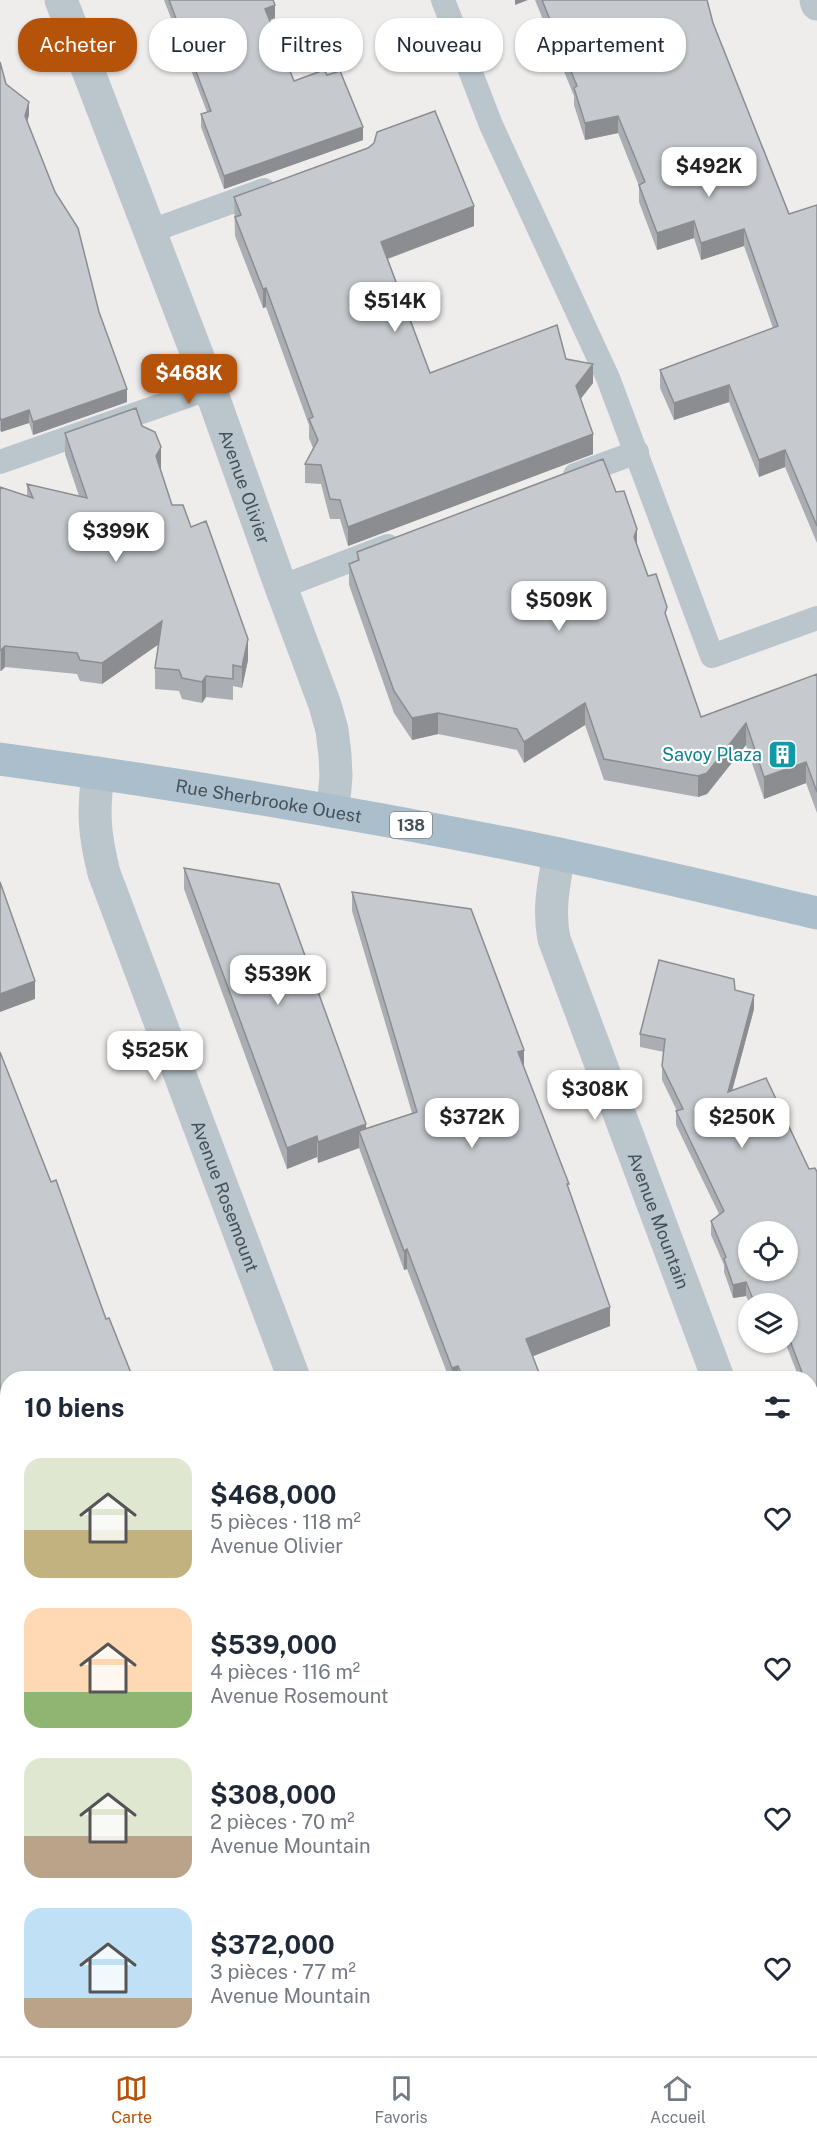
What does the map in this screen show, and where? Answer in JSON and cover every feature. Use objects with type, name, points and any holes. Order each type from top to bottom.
[{"type":"main road","name":"Rue Sherbrooke Ouest","points":[[0,759],[333,811],[559,854],[817,913]]},
{"type":"street","name":"Avenue Olivier","points":[[61,0],[151,231],[326,705],[332,730],[336,776],[333,811]]},
{"type":"street","name":"Avenue Rosemount","points":[[98,773],[94,810],[97,847],[104,873],[291,1371]]},
{"type":"street","name":"Avenue Mountain","points":[[559,854],[550,905],[554,939],[715,1371]]},
{"type":"lane","points":[[443,0],[491,125],[608,378],[712,656],[817,618]]},
{"type":"lane","points":[[151,231],[287,182]]},
{"type":"lane","points":[[0,462],[210,388]]},
{"type":"lane","points":[[559,481],[637,452]]},
{"type":"lane","points":[[281,587],[414,536]]},
{"type":"building","points":[[169,0],[273,0],[275,5],[265,9],[269,18],[259,18],[259,72],[290,72],[294,81],[319,72],[325,72],[327,75],[340,72],[363,127],[224,176],[201,114],[211,111],[196,72],[247,72],[247,18],[176,18]]},
{"type":"building","points":[[542,0],[707,0],[713,23],[789,214],[817,205],[817,526],[785,450],[759,460],[729,385],[674,403],[660,370],[778,326],[744,229],[701,243],[694,221],[657,233],[639,185],[645,182],[618,116],[585,123],[574,88],[577,86],[571,72],[686,72],[686,18],[549,18]]},
{"type":"building","points":[[0,62],[6,84],[29,102],[25,116],[55,192],[78,228],[99,312],[127,389],[33,422],[29,410],[1,420],[0,417]]},
{"type":"building","points":[[435,111],[474,206],[381,242],[430,373],[557,325],[566,359],[593,364],[576,386],[593,434],[348,527],[340,500],[330,499],[321,465],[305,464],[318,440],[309,419],[313,417],[266,288],[263,289],[235,217],[241,215],[234,197],[368,148],[374,143],[377,132]]},
{"type":"building","points":[[136,408],[142,426],[155,432],[161,447],[156,456],[172,505],[183,505],[191,527],[206,521],[248,639],[242,667],[233,665],[233,679],[206,676],[202,682],[182,678],[179,670],[155,668],[162,621],[102,663],[80,660],[77,653],[5,646],[0,650],[0,487],[33,498],[27,484],[87,498],[65,433]]},
{"type":"building","points":[[603,459],[616,492],[624,491],[637,529],[634,537],[648,576],[656,574],[667,607],[665,613],[701,717],[817,674],[817,792],[806,762],[764,777],[746,723],[707,773],[698,776],[604,759],[585,703],[524,742],[517,729],[438,713],[412,718],[394,691],[349,564],[359,560],[357,552]]},
{"type":"building","points":[[184,868],[279,884],[366,1124],[318,1142],[317,1136],[287,1148]]},
{"type":"building","points":[[0,882],[35,981],[0,994]]},
{"type":"building","points":[[352,892],[471,909],[524,1050],[518,1052],[569,1184],[567,1184],[610,1307],[526,1339],[538,1371],[460,1371],[458,1366],[452,1368],[407,1249],[404,1251],[359,1131],[417,1112]]},
{"type":"building","points":[[659,960],[734,979],[735,990],[754,995],[728,1092],[766,1078],[809,1169],[815,1168],[817,1172],[817,1371],[801,1371],[795,1353],[798,1353],[798,1293],[750,1293],[746,1282],[733,1285],[724,1259],[726,1257],[711,1221],[724,1211],[676,1111],[683,1109],[662,1066],[665,1039],[640,1034]]},
{"type":"building","points":[[0,1052],[51,1182],[56,1180],[106,1319],[109,1318],[130,1371],[0,1371]]},
{"type":"place","name":"Savoy Plaza","points":[[783,754]]}]
